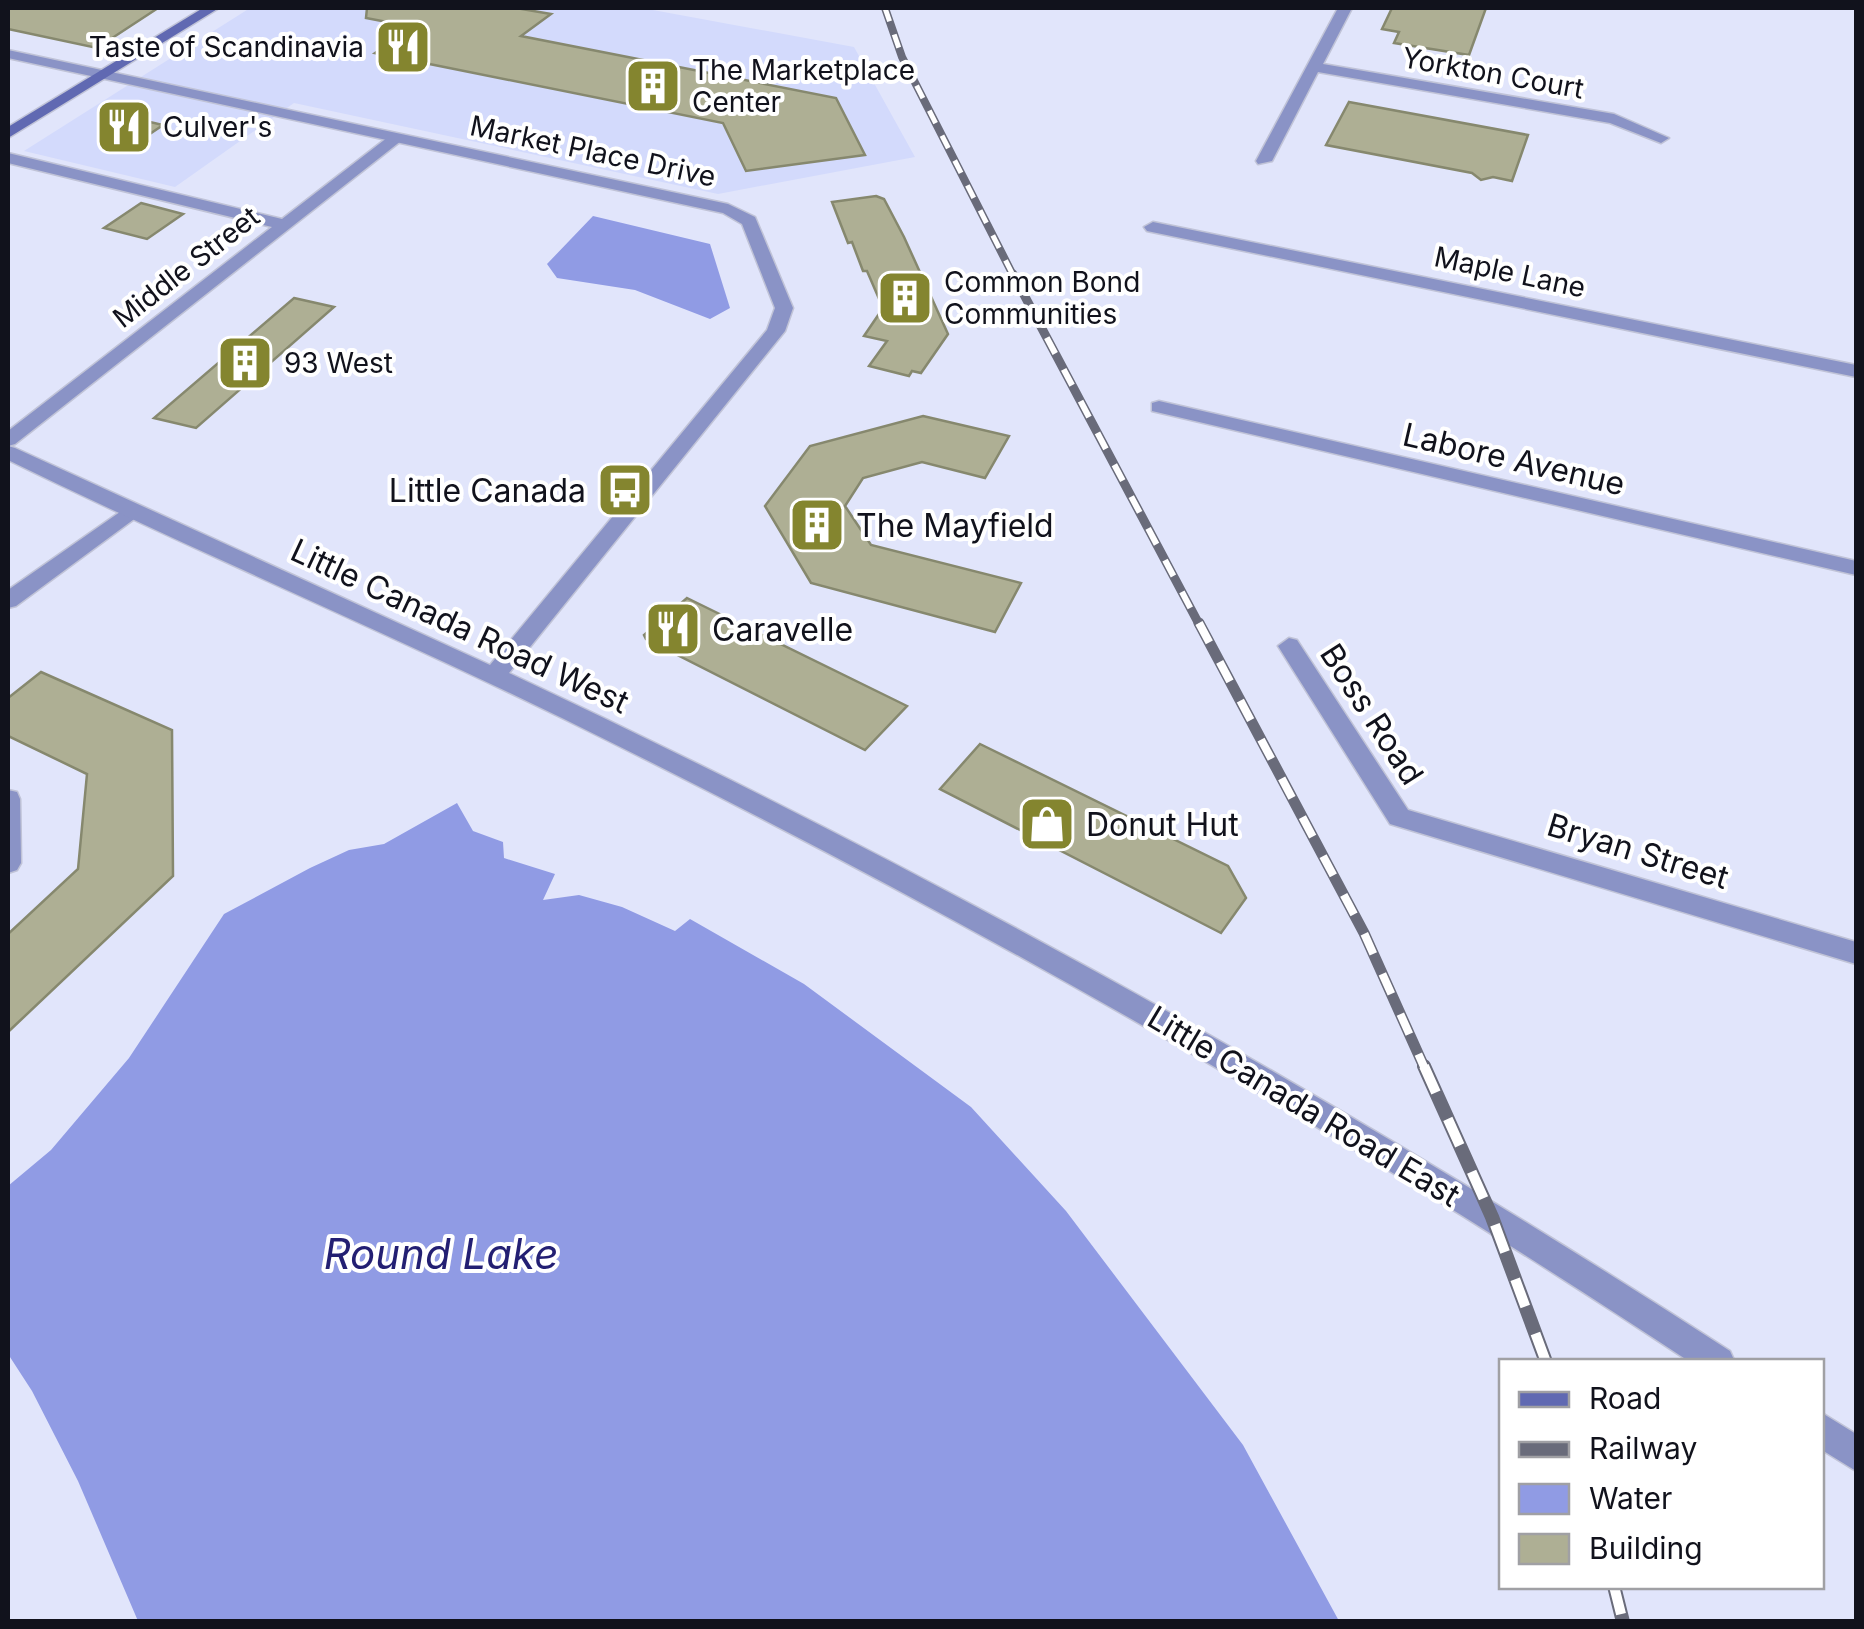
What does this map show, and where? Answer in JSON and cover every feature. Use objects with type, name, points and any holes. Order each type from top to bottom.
[{"type":"main road","points":[[8,132],[212,8]]},
{"type":"street","points":[[1264,162],[1345,8]]},
{"type":"street","name":"Market Place Drive","points":[[8,54],[741,214],[749,221],[784,308],[776,331],[494,676]]},
{"type":"street","name":"Yorkton Court","points":[[1314,67],[1614,119],[1661,138]]},
{"type":"street","name":"Middle Street","points":[[8,440],[398,137]]},
{"type":"street","points":[[8,158],[285,225]]},
{"type":"street","name":"Maple Lane","points":[[1154,226],[1856,371]]},
{"type":"street","name":"Labore Avenue","points":[[1159,408],[1856,568]]},
{"type":"street","name":"Little Canada Road West","points":[[8,452],[130,512],[494,676],[881,866]]},
{"type":"street","points":[[8,601],[130,512]]},
{"type":"street","name":"Boss Road","points":[[1289,646],[1399,817]]},
{"type":"street","points":[[8,800],[8,863]]},
{"type":"street","name":"Bryan Street","points":[[1399,817],[1856,953]]},
{"type":"street","name":"Little Canada Road East","points":[[881,866],[1162,1022],[1508,1227],[1713,1359]]},
{"type":"street","points":[[1824,1431],[1856,1454]]},
{"type":"shaded area","points":[[250,8],[642,8],[854,47],[915,157],[718,194],[294,103],[175,187],[24,151]]},
{"type":"water","points":[[593,216],[710,244],[730,308],[710,319],[635,290],[557,278],[547,264]]},
{"type":"water","name":"Round Lake","points":[[457,803],[473,831],[503,842],[504,858],[555,874],[543,900],[579,895],[622,907],[675,931],[690,919],[804,984],[971,1107],[1066,1211],[1243,1445],[1339,1621],[138,1621],[78,1481],[32,1391],[8,1354],[8,1186],[51,1150],[129,1058],[224,914],[349,850],[384,844]]},
{"type":"building","points":[[8,8],[158,8],[97,48],[8,29]]},
{"type":"building","name":"The Marketplace Center","points":[[367,8],[516,8],[551,14],[521,36],[836,98],[865,155],[746,171],[723,123],[375,53],[413,27],[366,18]]},
{"type":"building","points":[[1392,8],[1486,8],[1469,55],[1394,43],[1399,32],[1382,29]]},
{"type":"building","points":[[1349,102],[1528,135],[1512,181],[1493,177],[1481,180],[1472,173],[1326,145]]},
{"type":"building","points":[[133,118],[163,125],[138,142],[108,135]]},
{"type":"building","name":"Common Bond Communities","points":[[876,196],[884,199],[904,237],[948,334],[921,373],[912,371],[909,376],[869,366],[887,341],[864,336],[883,308],[852,242],[848,243],[832,202]]},
{"type":"building","points":[[141,203],[183,214],[147,239],[104,228]]},
{"type":"building","name":"93 West","points":[[294,298],[334,307],[196,428],[154,418]]},
{"type":"building","name":"The Mayfield","points":[[923,416],[1009,436],[985,478],[922,462],[863,478],[845,506],[871,545],[1021,583],[995,632],[811,583],[765,506],[810,446]]},
{"type":"building","points":[[687,598],[907,706],[865,750],[646,639],[644,635]]},
{"type":"building","points":[[41,672],[172,730],[173,876],[8,1032],[8,934],[78,869],[87,774],[8,736],[8,698]]},
{"type":"building","points":[[980,744],[1228,866],[1246,898],[1221,933],[940,789]]},
{"type":"railway","points":[[885,8],[902,57],[1014,277]]},
{"type":"railway","points":[[1013,274],[1200,626]]},
{"type":"railway","points":[[1199,623],[1364,933],[1425,1069]]},
{"type":"railway","points":[[1424,1066],[1492,1217],[1545,1359]]},
{"type":"railway","points":[[1615,1589],[1623,1622]]},
{"type":"place","name":"Taste of Scandinavia","points":[[403,47]]},
{"type":"place","name":"The Marketplace Center","points":[[653,86]]},
{"type":"place","name":"Culver's","points":[[124,127]]},
{"type":"place","name":"Common Bond Communities","points":[[905,298]]},
{"type":"place","name":"93 West","points":[[245,363]]},
{"type":"place","name":"Little Canada","points":[[625,490]]},
{"type":"place","name":"The Mayfield","points":[[817,525]]},
{"type":"place","name":"Caravelle","points":[[673,629]]},
{"type":"place","name":"Donut Hut","points":[[1047,824]]}]
